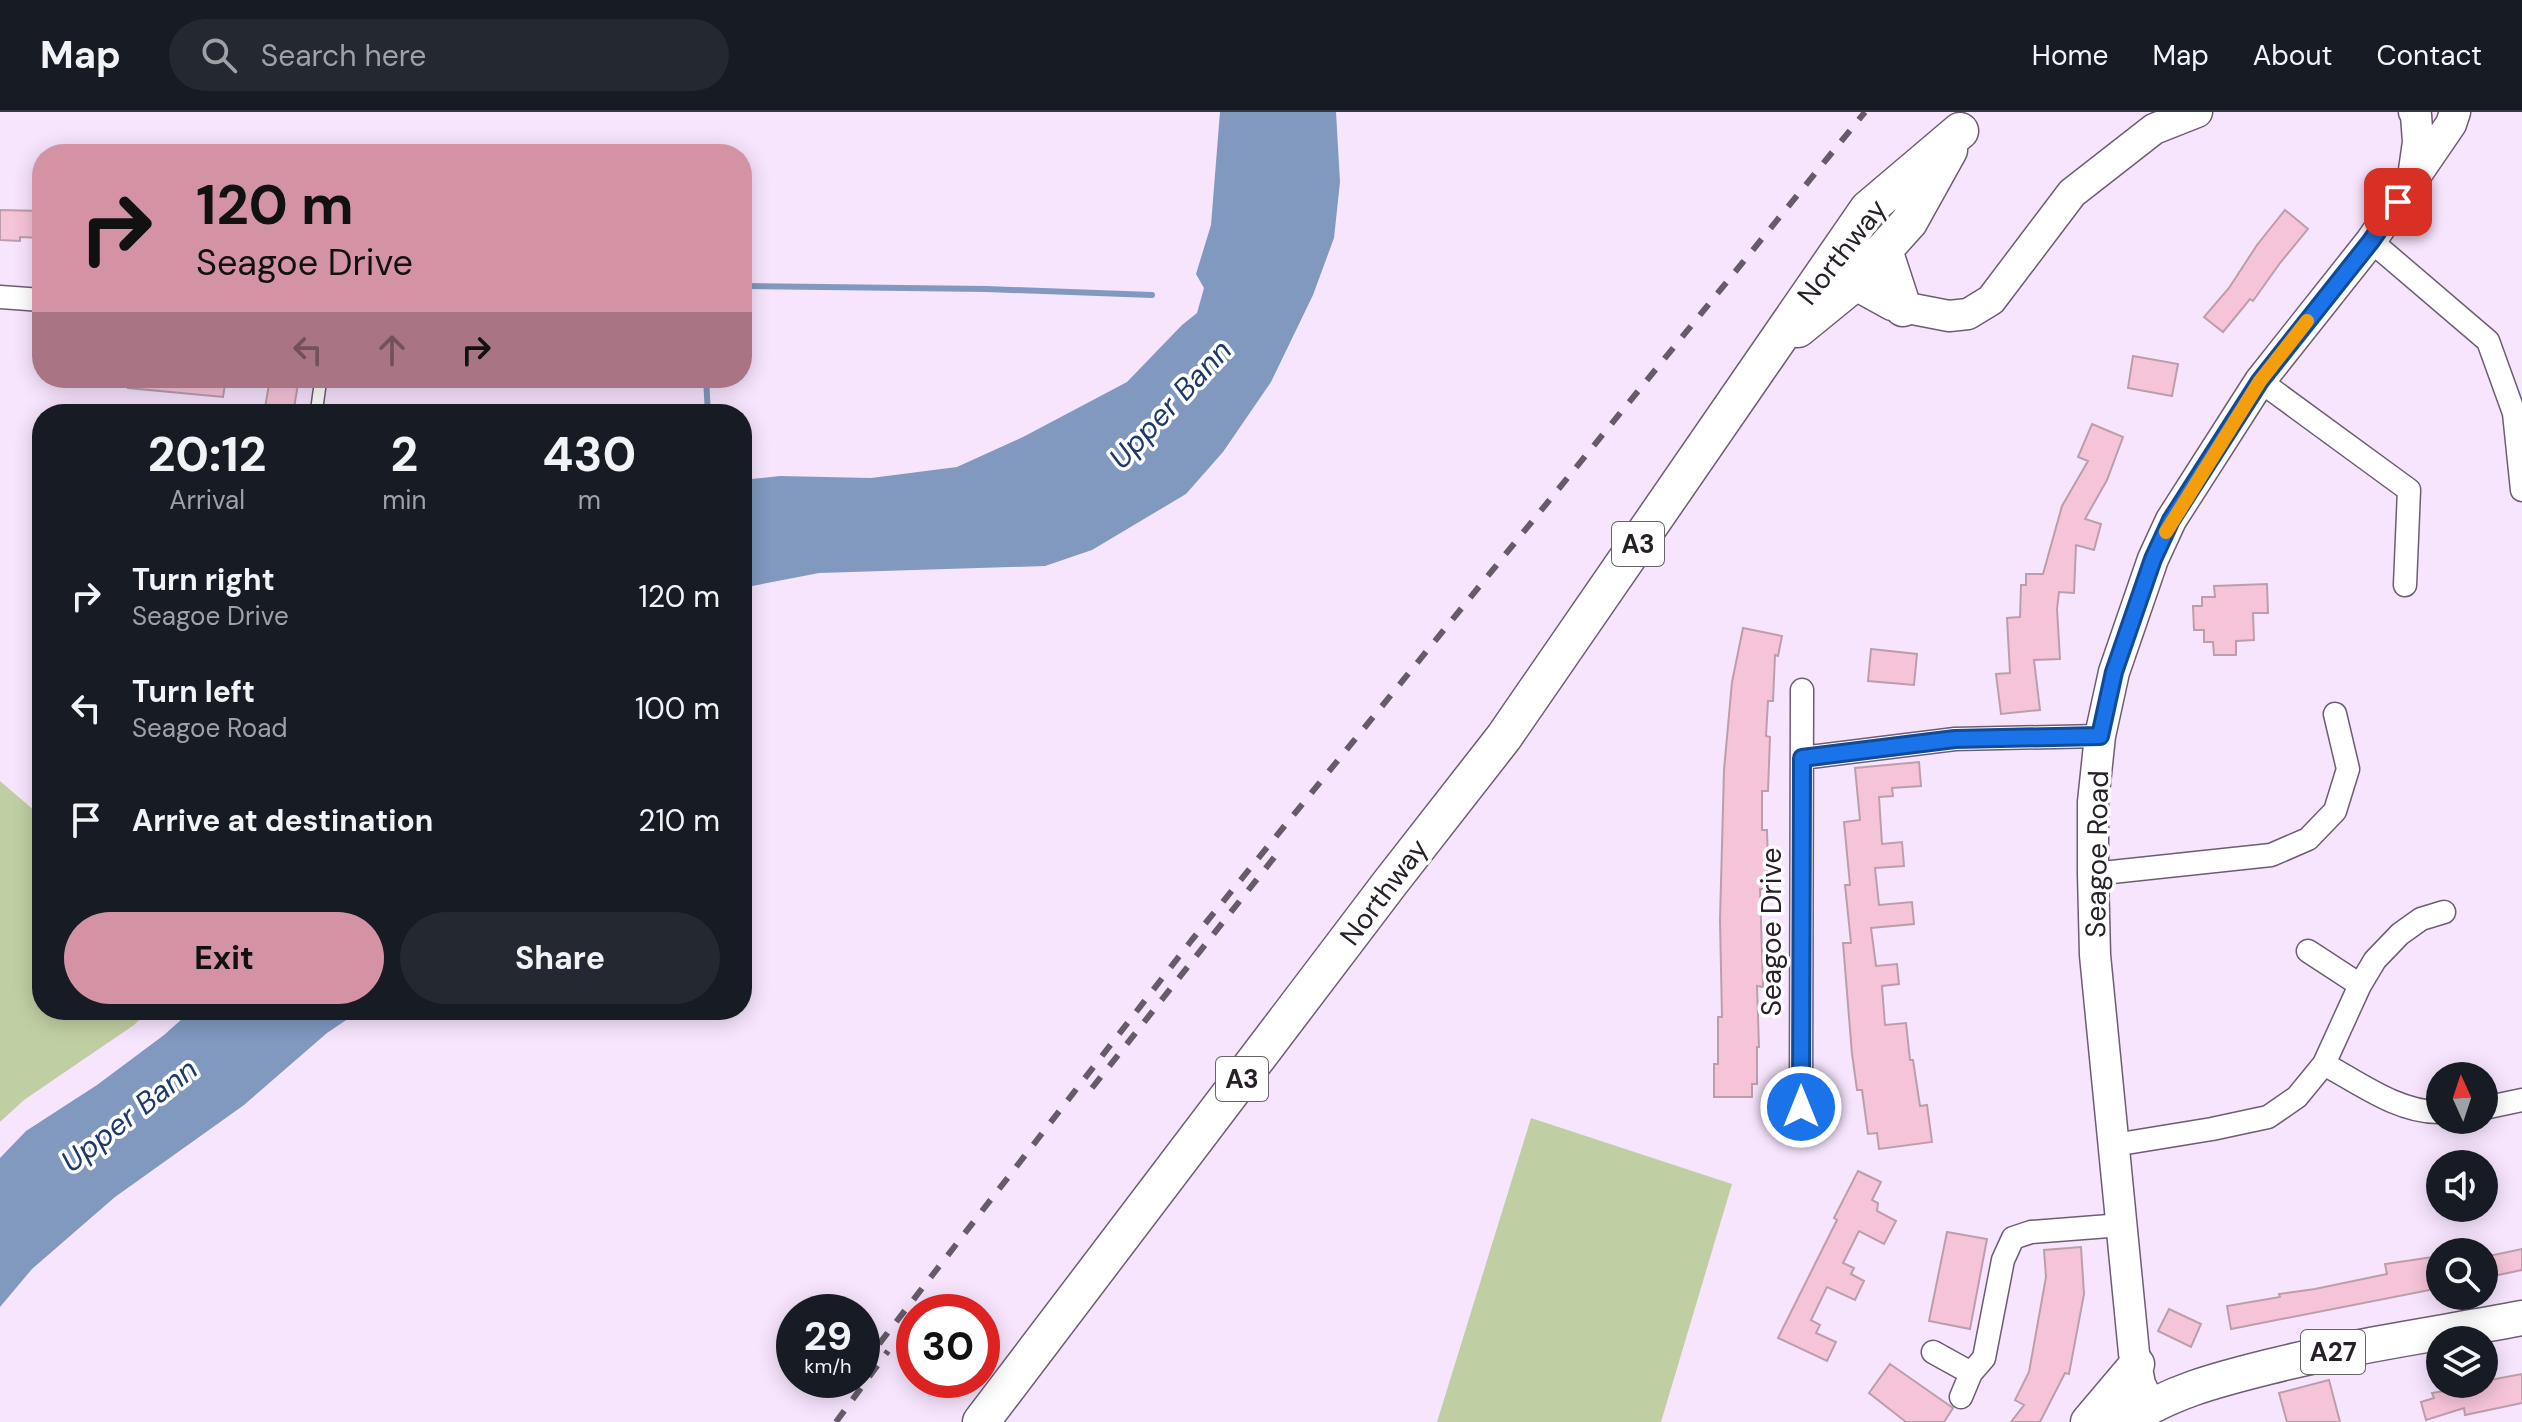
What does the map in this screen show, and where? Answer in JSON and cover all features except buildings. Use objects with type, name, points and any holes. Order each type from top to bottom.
[{"type":"highway","name":"Northway","points":[[981,1422],[1504,737],[1779,337],[1838,276],[1884,250],[1909,222],[1967,122]]},
{"type":"highway","name":"Northway","points":[[1838,276],[1868,209],[1967,122]]},
{"type":"highway","points":[[1884,250],[1903,308]]},
{"type":"main road","points":[[1838,276],[1903,308],[1949,316],[1968,314],[1991,300],[2072,193],[2154,129],[2197,112]]},
{"type":"main road","points":[[2412,182],[2418,142],[2414,112]]},
{"type":"main road","name":"Seagoe Road","points":[[2137,1413],[2140,1384],[2095,955],[2093,802],[2100,736],[2114,672],[2153,559],[2171,520],[2260,381],[2371,241],[2451,124],[2455,112]]},
{"type":"main road","name":"A27","points":[[2137,1413],[2197,1385],[2319,1354],[2522,1318]]},
{"type":"main road","points":[[2088,1422],[2137,1364]]},
{"type":"street","points":[[2371,241],[2488,341],[2514,413],[2522,490]]},
{"type":"street","points":[[0,297],[32,299]]},
{"type":"street","points":[[2260,381],[2409,490],[2405,585]]},
{"type":"street","name":"Seagoe Drive","points":[[1801,1107],[1802,690]]},
{"type":"street","points":[[2093,874],[2271,855],[2308,839],[2335,811],[2348,769],[2335,714]]},
{"type":"street","points":[[1802,758],[1955,739],[2100,736]]},
{"type":"street","points":[[2114,1145],[2268,1117],[2297,1097],[2324,1064],[2360,985],[2375,960],[2400,934],[2421,919],[2444,912]]},
{"type":"street","points":[[2308,951],[2360,985]]},
{"type":"street","points":[[2324,1064],[2390,1100],[2426,1111]]},
{"type":"street","points":[[2498,1105],[2522,1100]]},
{"type":"street","points":[[1961,1397],[1971,1373],[1984,1358],[2003,1260],[2013,1238],[2031,1232],[2122,1225]]},
{"type":"street","points":[[1933,1352],[1971,1373]]},
{"type":"green space","points":[[0,781],[32,808],[32,1020],[139,1020],[24,1100],[0,1122]]},
{"type":"green space","points":[[1531,1118],[1732,1184],[1661,1422],[1437,1422]]},
{"type":"water","name":"Upper Bann","points":[[1220,112],[1336,112],[1340,182],[1334,238],[1313,295],[1271,382],[1223,452],[1186,494],[1092,550],[1045,566],[819,573],[752,586],[752,479],[780,476],[871,478],[957,467],[1023,437],[1127,382],[1197,313],[1204,288],[1196,274],[1211,225]]},
{"type":"water","name":"Upper Bann","points":[[181,1020],[346,1020],[244,1105],[115,1197],[32,1269],[0,1307],[0,1158],[26,1131],[97,1085]]},
{"type":"waterway","points":[[752,286],[1152,295]]},
{"type":"waterway","points":[[707,388],[707,404]]},
{"type":"railway","points":[[880,1343],[1191,941],[1865,112]]},
{"type":"railway","points":[[1092,1088],[1280,850]]},
{"type":"railway","points":[[836,1422],[888,1351]]},
{"type":"slow traffic","points":[[2166,532],[2260,381],[2307,321]]},
{"type":"route","points":[[1801,1107],[1802,758],[1955,739],[2100,736],[2114,672],[2153,559],[2171,520],[2260,381],[2371,241],[2398,202]]}]
